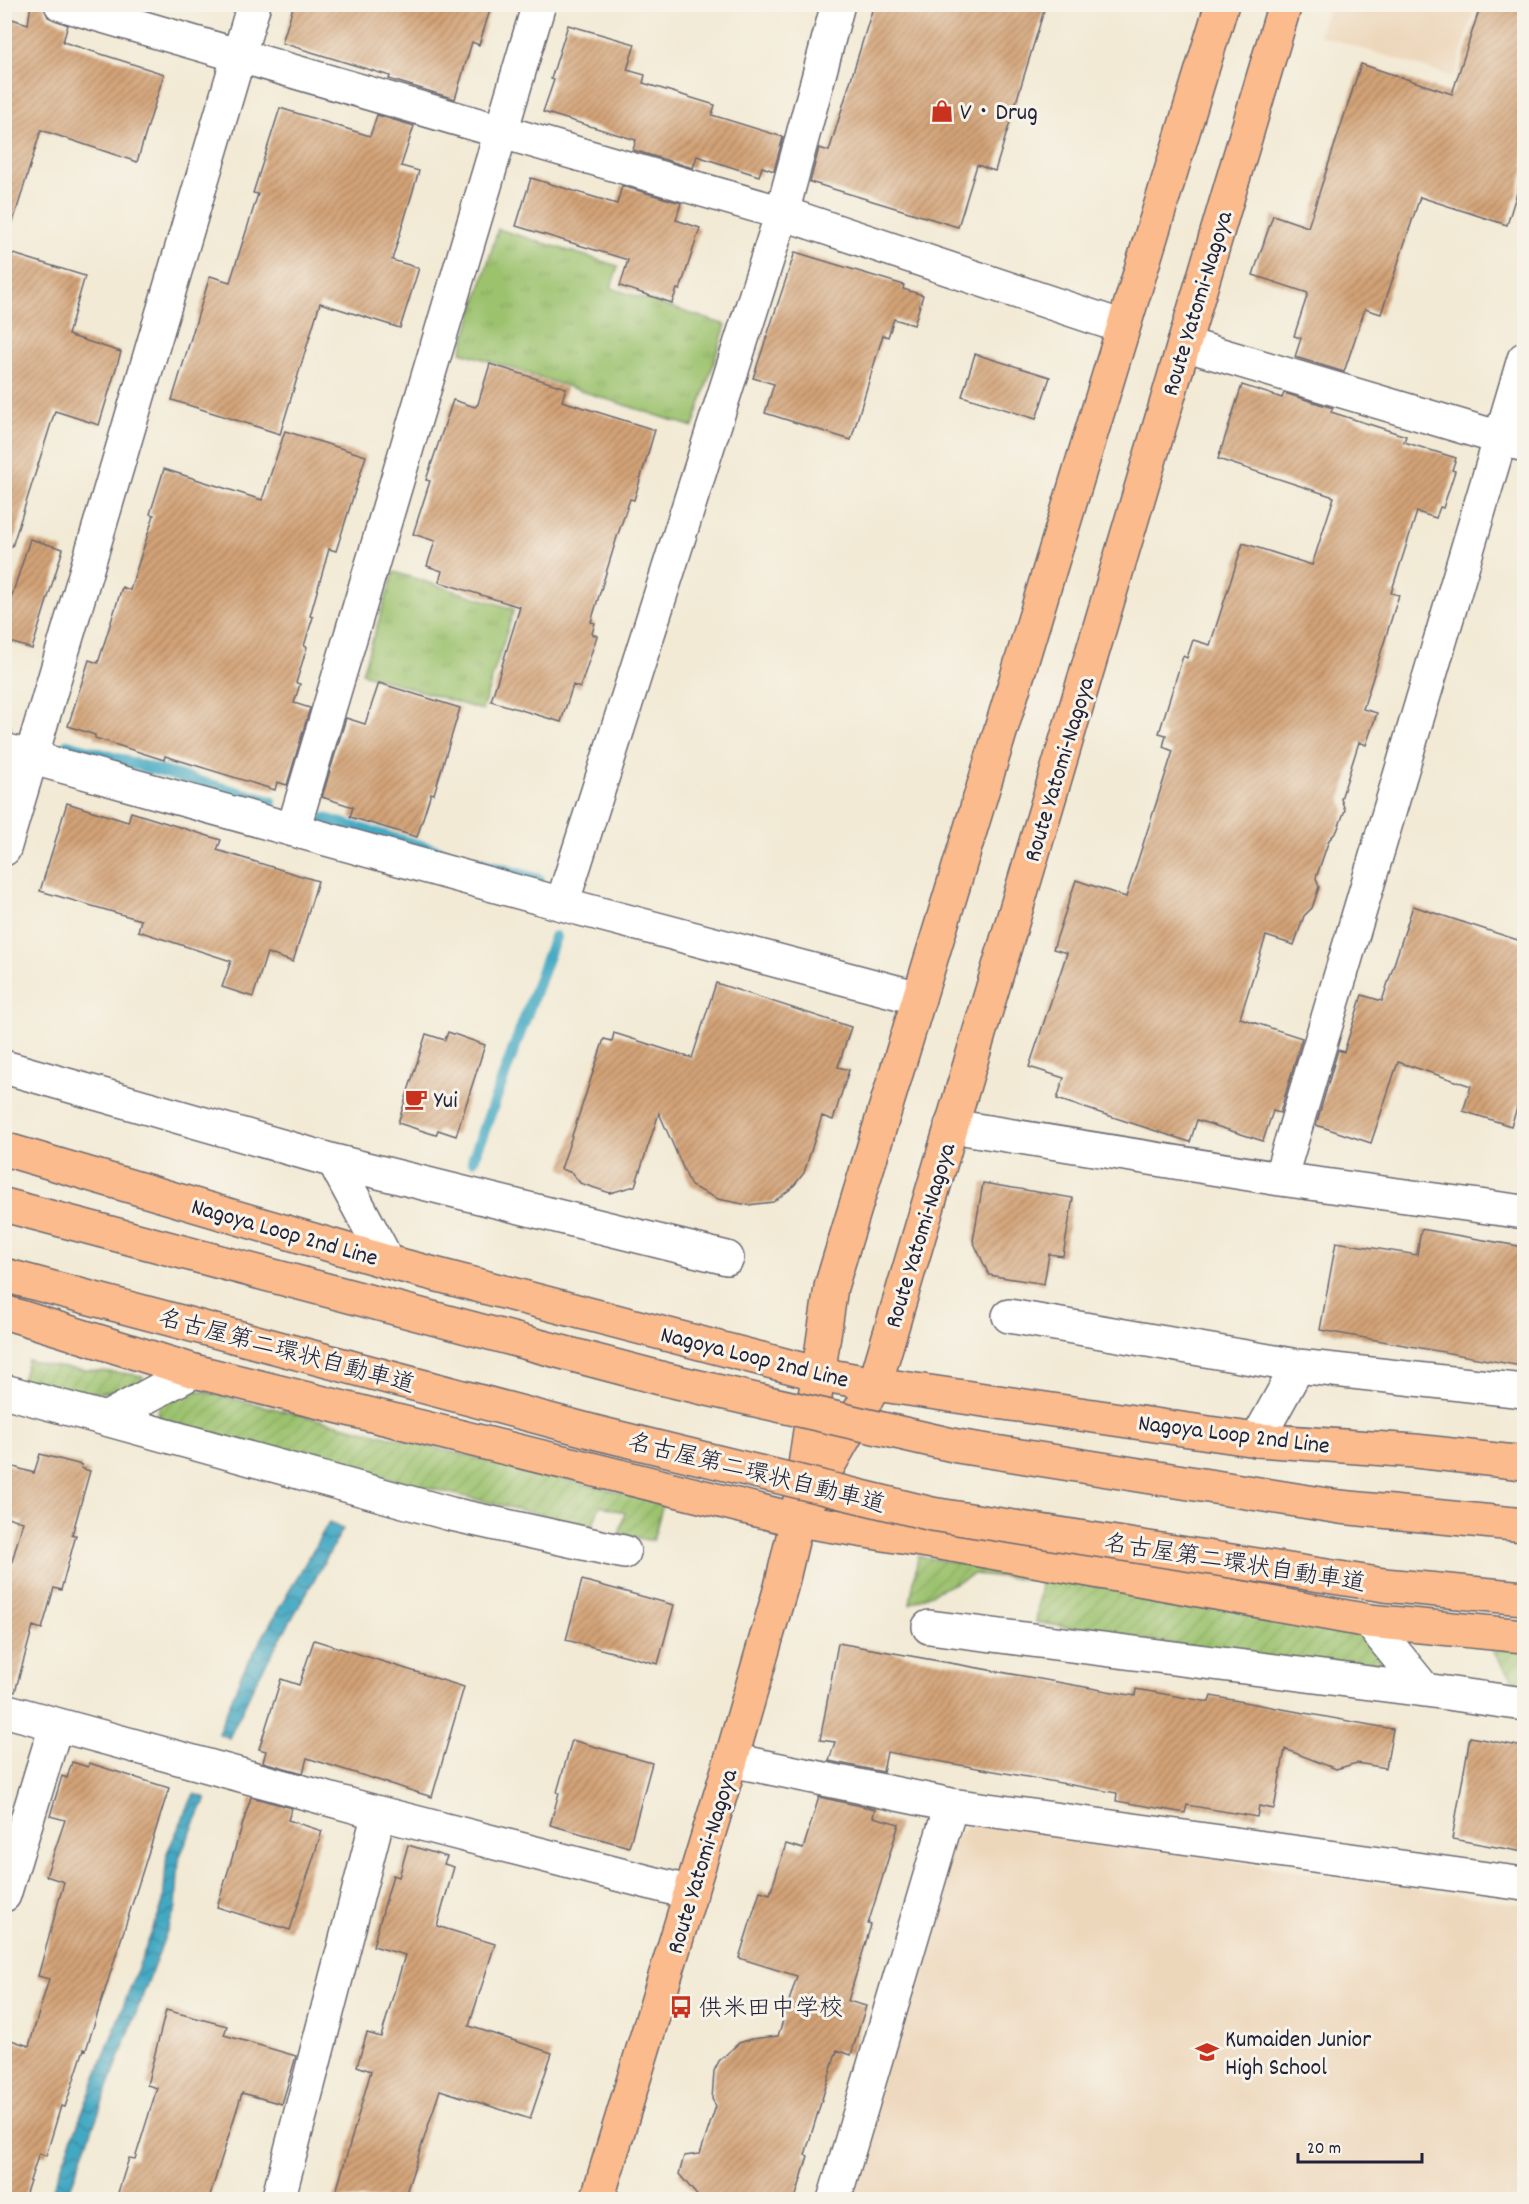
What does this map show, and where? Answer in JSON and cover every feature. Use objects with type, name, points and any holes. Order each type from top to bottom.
[{"type":"main road","name":"Route Yatomi-Nagoya","points":[[597,2199],[731,1760],[781,1587],[797,1520],[831,1287],[1222,4]]},
{"type":"main road","name":"Route Yatomi-Nagoya","points":[[797,1520],[875,1384],[1285,4]]},
{"type":"main road","name":"Nagoya Loop 2nd Line","points":[[4,1149],[388,1262],[819,1374],[1257,1440],[1415,1451],[1524,1463]]},
{"type":"main road","points":[[4,1205],[664,1380],[957,1446],[1340,1507],[1524,1525]]},
{"type":"main road","name":"名古屋第二環状自動車道","points":[[4,1275],[598,1433],[932,1514],[1384,1585],[1524,1598]]},
{"type":"main road","points":[[4,1312],[194,1371],[797,1520],[952,1545],[1369,1621],[1524,1636]]},
{"type":"street","points":[[61,4],[782,213],[1124,327]]},
{"type":"street","points":[[4,849],[18,754],[254,4]]},
{"type":"street","points":[[293,830],[539,4]]},
{"type":"street","points":[[562,904],[782,213],[838,4]]},
{"type":"street","points":[[1184,344],[1513,442]]},
{"type":"street","points":[[1280,1179],[1513,442],[1524,359]]},
{"type":"street","points":[[18,754],[562,904],[919,998]]},
{"type":"street","points":[[4,1067],[334,1161],[727,1258]]},
{"type":"street","points":[[951,1126],[1280,1179],[1524,1212]]},
{"type":"street","points":[[334,1161],[388,1262]]},
{"type":"street","points":[[1008,1316],[1298,1366],[1524,1391]]},
{"type":"street","points":[[1257,1440],[1298,1366]]},
{"type":"street","points":[[105,1419],[194,1371]]},
{"type":"street","points":[[4,1390],[451,1514],[624,1552]]},
{"type":"street","points":[[1369,1621],[1425,1690]]},
{"type":"street","points":[[929,1627],[1524,1704]]},
{"type":"street","points":[[4,1710],[379,1813],[691,1893]]},
{"type":"street","points":[[4,1895],[56,1725]]},
{"type":"street","points":[[731,1760],[951,1805],[1524,1884]]},
{"type":"street","points":[[834,2199],[951,1805]]},
{"type":"street","points":[[278,2199],[379,1813]]},
{"type":"shaded area","points":[[1329,4],[1476,5],[1454,77],[1319,35]]},
{"type":"shaded area","name":"Kumaiden Junior High School","points":[[975,1823],[1524,1905],[1524,2199],[846,2200],[954,1837]]},
{"type":"green space","points":[[498,229],[618,266],[611,288],[726,325],[693,427],[461,352]]},
{"type":"green space","points":[[394,572],[514,609],[482,710],[362,673]]},
{"type":"green space","points":[[28,1360],[57,1367],[143,1376],[141,1384],[122,1390],[71,1396],[20,1387]]},
{"type":"green space","points":[[185,1387],[663,1503],[653,1541],[619,1534],[625,1513],[600,1505],[592,1527],[163,1425],[158,1412],[163,1399]]},
{"type":"green space","points":[[918,1556],[1341,1626],[1364,1635],[1390,1657],[1385,1671],[1372,1676],[1036,1622],[1041,1581],[974,1574],[910,1604]]},
{"type":"green space","points":[[1486,1642],[1524,1646],[1524,1684],[1516,1683]]},
{"type":"water","points":[[329,1522],[343,1529],[255,1683],[229,1738],[218,1733],[242,1673]]},
{"type":"water","points":[[194,1794],[206,1798],[179,1858],[176,1907],[66,2199],[49,2199],[163,1903],[167,1853]]},
{"type":"building","points":[[31,4],[43,4],[48,17],[68,25],[63,42],[164,74],[137,162],[41,130],[13,222],[4,221],[4,41],[12,19],[28,24]]},
{"type":"building","points":[[294,4],[492,4],[479,45],[472,42],[455,99],[389,79],[390,76],[282,43]]},
{"type":"building","points":[[874,4],[1046,4],[995,171],[977,165],[958,227],[810,182],[819,148],[829,151]]},
{"type":"building","points":[[1481,4],[1524,4],[1524,170],[1507,225],[1420,197],[1381,314],[1365,309],[1344,372],[1295,357],[1301,338],[1294,336],[1308,293],[1253,275],[1273,215],[1308,227],[1361,64],[1452,94]]},
{"type":"building","points":[[568,25],[635,44],[627,70],[645,75],[643,83],[715,105],[712,115],[783,137],[774,171],[762,167],[759,176],[697,156],[693,168],[633,150],[636,140],[543,112]]},
{"type":"building","points":[[280,108],[370,136],[377,115],[414,126],[401,166],[419,171],[392,260],[419,268],[400,328],[320,303],[280,434],[172,400],[210,276],[230,282],[258,194],[253,193]]},
{"type":"building","points":[[531,178],[617,204],[622,186],[681,203],[676,220],[700,228],[680,290],[677,289],[672,303],[620,286],[628,260],[516,226]]},
{"type":"building","points":[[4,251],[85,276],[68,335],[121,352],[99,425],[55,411],[12,547],[4,546]]},
{"type":"building","points":[[795,252],[904,285],[903,289],[923,295],[914,325],[894,319],[888,337],[883,335],[851,440],[765,413],[774,384],[753,378]]},
{"type":"building","points":[[975,354],[1050,377],[1036,419],[962,396]]},
{"type":"building","points":[[490,364],[566,388],[562,401],[655,430],[634,500],[630,499],[617,537],[591,622],[595,623],[592,634],[597,636],[580,688],[573,685],[561,722],[491,701],[520,607],[439,582],[442,571],[427,566],[435,541],[413,534],[430,481],[426,480],[453,400],[475,407],[478,404]]},
{"type":"building","points":[[1242,385],[1282,398],[1284,393],[1333,408],[1331,412],[1406,436],[1404,442],[1456,458],[1452,470],[1455,471],[1443,508],[1440,507],[1436,518],[1417,512],[1391,593],[1399,595],[1363,709],[1377,713],[1366,745],[1359,742],[1341,799],[1345,810],[1337,831],[1329,840],[1316,878],[1319,887],[1312,908],[1304,916],[1294,945],[1266,936],[1240,1018],[1302,1038],[1280,1113],[1273,1111],[1263,1141],[1197,1120],[1190,1142],[1057,1099],[1064,1078],[1029,1067],[1067,953],[1053,949],[1076,880],[1126,897],[1173,751],[1163,747],[1166,735],[1159,733],[1183,656],[1187,658],[1193,640],[1210,645],[1243,543],[1312,565],[1334,497],[1218,459]]},
{"type":"building","points":[[285,431],[366,456],[336,551],[329,549],[310,616],[313,617],[304,646],[307,647],[296,683],[300,684],[294,703],[310,708],[287,785],[277,782],[275,790],[165,756],[164,760],[95,738],[95,735],[68,726],[89,660],[98,663],[122,587],[130,590],[154,515],[150,514],[164,469],[262,500]]},
{"type":"building","points":[[30,539],[63,549],[32,649],[4,640],[4,620]]},
{"type":"building","points":[[379,683],[460,708],[434,794],[431,793],[417,837],[350,817],[353,807],[322,797],[346,718],[365,724]]},
{"type":"building","points":[[67,803],[128,822],[131,812],[221,840],[217,850],[318,881],[293,962],[267,953],[253,997],[222,987],[231,961],[138,931],[141,920],[40,891]]},
{"type":"building","points":[[1413,906],[1524,942],[1524,1107],[1518,1105],[1511,1126],[1463,1111],[1471,1086],[1398,1062],[1371,1143],[1316,1125],[1338,1050],[1344,1052],[1362,995],[1382,1001]]},
{"type":"building","points":[[716,983],[851,1027],[838,1067],[849,1070],[833,1120],[822,1116],[804,1173],[792,1188],[773,1202],[748,1205],[718,1199],[691,1186],[659,1113],[635,1186],[610,1193],[580,1183],[572,1173],[561,1169],[604,1039],[612,1041],[614,1033],[692,1058]]},
{"type":"building","points":[[448,1032],[485,1045],[456,1136],[438,1130],[436,1135],[398,1123],[426,1034],[445,1040]]},
{"type":"building","points":[[983,1183],[1073,1198],[1063,1256],[1049,1254],[1044,1284],[989,1275],[973,1241]]},
{"type":"building","points":[[1421,1229],[1524,1247],[1524,1346],[1521,1366],[1320,1330],[1336,1242],[1417,1255]]},
{"type":"building","points":[[40,1454],[82,1465],[81,1468],[90,1471],[72,1535],[76,1535],[61,1590],[54,1588],[42,1629],[33,1626],[15,1692],[4,1690],[4,1590],[23,1522],[4,1516],[4,1464],[34,1473]]},
{"type":"building","points":[[582,1580],[674,1605],[658,1664],[566,1640]]},
{"type":"building","points":[[314,1640],[464,1687],[432,1797],[307,1758],[303,1773],[263,1762],[266,1751],[259,1749],[281,1679],[299,1685]]},
{"type":"building","points":[[838,1643],[1135,1696],[1136,1689],[1209,1702],[1211,1696],[1393,1729],[1386,1768],[1357,1763],[1336,1769],[1285,1749],[1274,1809],[1259,1806],[1257,1817],[1187,1805],[1185,1813],[1116,1801],[1117,1793],[887,1752],[883,1772],[829,1761],[835,1742],[820,1740]]},
{"type":"building","points":[[1470,1737],[1524,1747],[1524,1852],[1452,1839]]},
{"type":"building","points":[[572,1740],[652,1763],[629,1847],[550,1825]]},
{"type":"building","points":[[72,1762],[88,1767],[89,1763],[169,1788],[86,2050],[84,2049],[65,2107],[61,2106],[46,2156],[39,2153],[24,2199],[4,2199],[4,2063],[11,2040],[29,2046],[49,1979],[38,1976],[64,1882],[46,1876],[65,1820],[50,1816],[62,1776],[67,1778]]},
{"type":"building","points":[[251,1797],[292,1808],[288,1820],[322,1831],[290,1930],[217,1907]]},
{"type":"building","points":[[819,1797],[875,1809],[873,1817],[899,1824],[868,1924],[871,1925],[848,2001],[866,2006],[851,2055],[837,2050],[805,2155],[808,2156],[795,2199],[700,2199],[679,2174],[684,2156],[700,2154],[716,2106],[712,2099],[714,2071],[719,2061],[739,2043],[751,2039],[778,2036],[797,1976],[739,1958],[760,1891],[770,1894],[786,1844],[803,1849]]},
{"type":"building","points":[[408,1845],[447,1857],[444,1864],[454,1867],[437,1926],[495,1944],[469,2026],[552,2053],[530,2119],[440,2090],[404,2199],[334,2199],[371,2071],[357,2066],[367,2033],[381,2037],[405,1955],[373,1946],[393,1875],[399,1877]]},
{"type":"building","points":[[166,2010],[227,2026],[224,2035],[296,2056],[282,2104],[242,2093],[209,2199],[116,2199],[129,2158],[135,2159],[157,2088],[147,2085]]},
{"type":"waterway","points":[[67,745],[271,802]]},
{"type":"waterway","points":[[325,819],[539,880]]},
{"type":"waterway","points":[[473,1160],[555,937]]},
{"type":"place","name":"V・Drug","points":[[942,111]]},
{"type":"place","name":"Yui","points":[[416,1099]]},
{"type":"place","name":"供米田中学校","points":[[681,2007]]},
{"type":"place","name":"Kumaiden Junior High School","points":[[1207,2052]]}]
